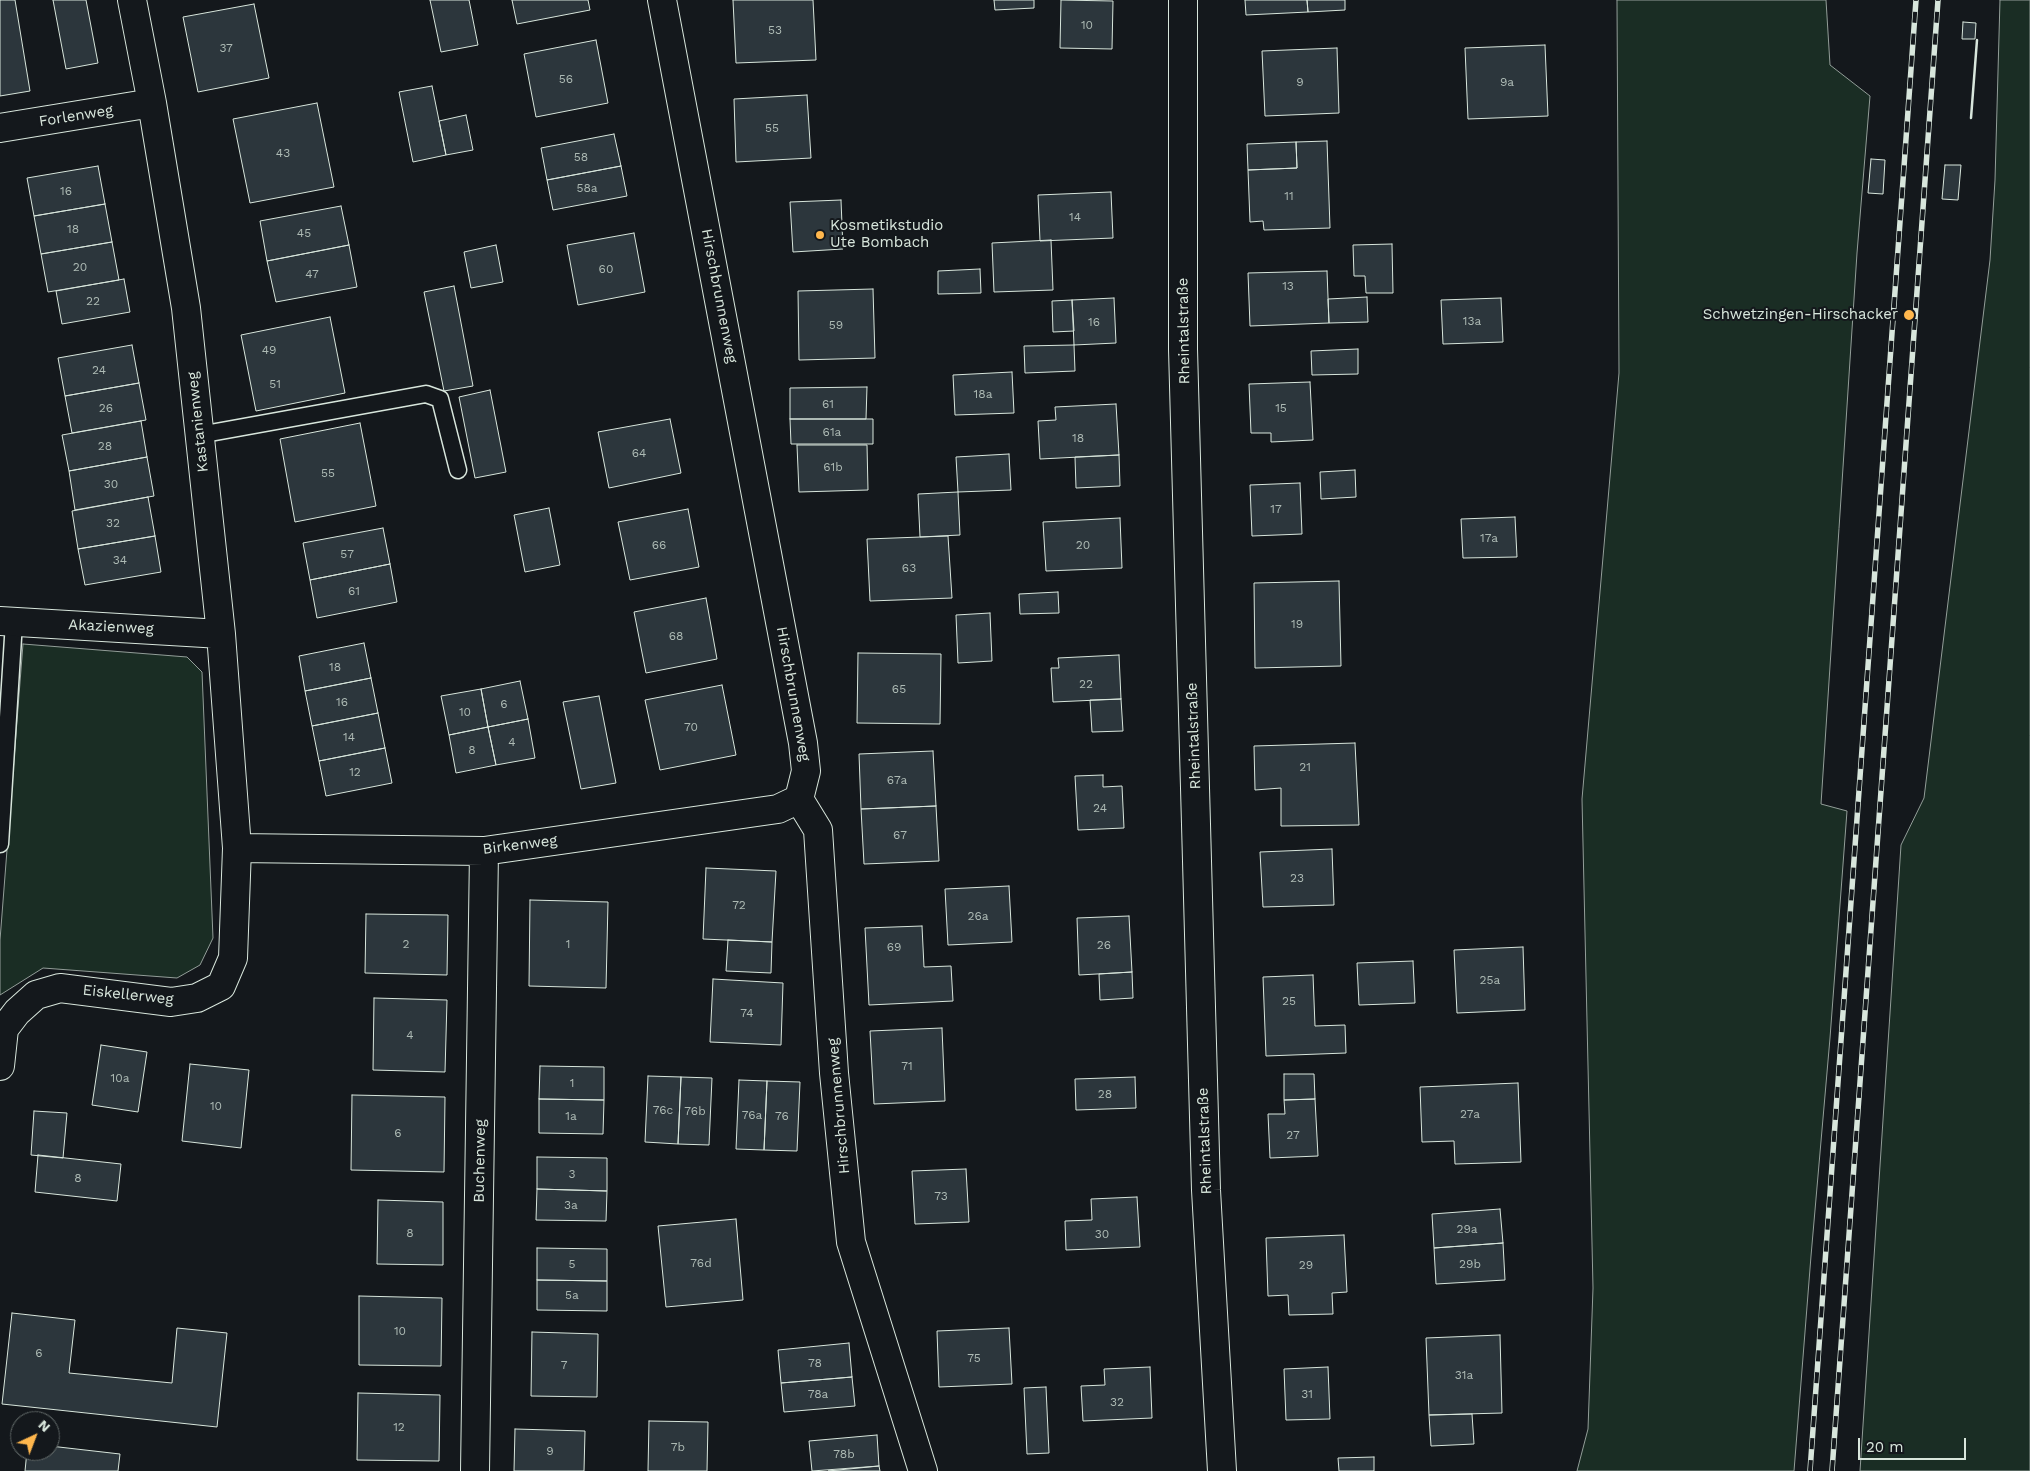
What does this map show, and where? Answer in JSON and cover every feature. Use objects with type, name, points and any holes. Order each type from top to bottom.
[{"type":"street","name":"Kastanienweg","points":[[132,0],[152,103],[186,308],[221,634],[238,848]]},
{"type":"street","name":"Hirschbrunnenweg","points":[[662,0],[803,743],[806,771],[799,799],[818,830],[834,1073],[851,1242],[923,1471]]},
{"type":"street","name":"Rheintalstraße","points":[[1183,0],[1183,349],[1206,1190],[1222,1471]]},
{"type":"street","name":"Forlenweg","points":[[0,128],[152,103]]},
{"type":"street","name":"Akazienweg","points":[[7,621],[221,634]]},
{"type":"street","name":"Birkenweg","points":[[238,848],[484,851],[778,808],[799,799]]},
{"type":"street","name":"Eiskellerweg","points":[[0,1066],[2,1027],[36,995],[60,988],[171,1002],[197,998],[221,986],[233,958],[238,848]]},
{"type":"street","name":"Buchenweg","points":[[475,1471],[484,851]]},
{"type":"lane","points":[[199,435],[426,394],[440,400],[458,470]]},
{"type":"lane","points":[[0,844],[7,621]]},
{"type":"green space","points":[[1617,0],[1826,0],[1830,65],[1870,96],[1857,253],[1821,804],[1847,811],[1794,1471],[1577,1471],[1588,1429],[1593,1288],[1582,799],[1619,373]]},
{"type":"green space","points":[[2000,0],[2030,0],[2030,1471],[1860,1471],[1901,845],[1924,798],[1990,260],[1995,180]]},
{"type":"green space","points":[[23,644],[187,657],[202,672],[213,938],[200,965],[177,978],[43,968],[0,995],[0,940]]},
{"type":"building","points":[[0,0],[15,0],[30,91],[0,96]]},
{"type":"building","points":[[53,0],[86,0],[98,63],[66,69]]},
{"type":"building","points":[[430,0],[469,0],[478,45],[441,52]]},
{"type":"building","points":[[512,0],[588,0],[590,10],[517,24]]},
{"type":"building","points":[[733,0],[813,0],[816,60],[736,63]]},
{"type":"building","points":[[994,0],[1034,0],[1034,8],[995,10]]},
{"type":"building","points":[[1061,0],[1113,1],[1112,49],[1060,48]]},
{"type":"building","points":[[1245,0],[1307,0],[1308,12],[1246,15]]},
{"type":"building","points":[[1307,0],[1345,0],[1345,10],[1308,12]]},
{"type":"building","points":[[254,4],[269,78],[198,92],[183,17]]},
{"type":"building","points":[[1963,22],[1976,23],[1975,39],[1962,39]]},
{"type":"building","points":[[596,40],[608,103],[536,117],[524,54]]},
{"type":"building","points":[[1545,45],[1548,116],[1468,119],[1465,48]]},
{"type":"building","points":[[1337,48],[1339,113],[1265,116],[1262,51]]},
{"type":"building","points":[[432,86],[446,155],[413,162],[399,92]]},
{"type":"building","points":[[807,95],[811,158],[736,162],[734,99]]},
{"type":"building","points":[[317,103],[334,187],[250,203],[233,119]]},
{"type":"building","points":[[466,115],[473,150],[446,155],[439,121]]},
{"type":"building","points":[[614,134],[621,166],[547,180],[541,148]]},
{"type":"building","points":[[1327,141],[1330,228],[1264,230],[1263,221],[1250,222],[1248,170],[1297,168],[1296,142]]},
{"type":"building","points":[[1296,142],[1297,168],[1248,170],[1247,144]]},
{"type":"building","points":[[1871,159],[1885,160],[1883,194],[1868,193]]},
{"type":"building","points":[[1945,165],[1961,165],[1958,200],[1942,199]]},
{"type":"building","points":[[98,166],[105,204],[34,216],[27,178]]},
{"type":"building","points":[[621,166],[627,196],[553,210],[547,180]]},
{"type":"building","points":[[1111,192],[1113,238],[1040,241],[1038,195]]},
{"type":"building","points":[[841,200],[843,249],[793,252],[790,202]]},
{"type":"building","points":[[105,204],[112,242],[41,254],[34,216]]},
{"type":"building","points":[[341,206],[349,245],[267,261],[260,221]]},
{"type":"building","points":[[634,233],[645,292],[578,305],[567,245]]},
{"type":"building","points":[[1051,240],[1053,290],[994,292],[992,243]]},
{"type":"building","points":[[112,242],[119,280],[48,292],[41,254]]},
{"type":"building","points":[[1392,244],[1393,293],[1366,293],[1365,276],[1354,276],[1353,245]]},
{"type":"building","points":[[349,245],[357,287],[276,302],[267,261]]},
{"type":"building","points":[[496,245],[503,282],[471,288],[464,252]]},
{"type":"building","points":[[980,269],[981,293],[938,294],[938,271]]},
{"type":"building","points":[[1327,271],[1329,323],[1250,326],[1248,273]]},
{"type":"building","points":[[124,279],[130,312],[62,324],[56,291]]},
{"type":"building","points":[[454,286],[473,386],[444,391],[424,292]]},
{"type":"building","points":[[873,289],[875,358],[799,360],[798,291]]},
{"type":"building","points":[[1367,297],[1368,322],[1329,323],[1328,299]]},
{"type":"building","points":[[1114,298],[1116,343],[1074,345],[1072,300]]},
{"type":"building","points":[[1501,298],[1503,342],[1443,344],[1441,300]]},
{"type":"building","points":[[1072,300],[1074,331],[1053,332],[1052,301]]},
{"type":"building","points":[[330,317],[345,393],[256,411],[241,335]]},
{"type":"building","points":[[132,345],[139,383],[65,396],[58,358]]},
{"type":"building","points":[[1074,345],[1075,371],[1025,373],[1024,346]]},
{"type":"building","points":[[1358,349],[1358,374],[1312,375],[1311,351]]},
{"type":"building","points":[[1012,372],[1014,413],[955,415],[953,375]]},
{"type":"building","points":[[1310,382],[1313,440],[1271,442],[1271,433],[1251,433],[1249,384]]},
{"type":"building","points":[[139,383],[146,420],[72,433],[65,396]]},
{"type":"building","points":[[867,387],[866,419],[790,419],[790,388]]},
{"type":"building","points":[[490,390],[506,472],[475,478],[459,397]]},
{"type":"building","points":[[1116,404],[1119,455],[1040,459],[1038,421],[1056,420],[1055,407]]},
{"type":"building","points":[[670,419],[681,473],[609,488],[598,432]]},
{"type":"building","points":[[790,419],[873,419],[873,444],[791,444]]},
{"type":"building","points":[[141,421],[147,457],[69,471],[62,435]]},
{"type":"building","points":[[360,423],[376,506],[295,522],[280,439]]},
{"type":"building","points":[[797,445],[867,445],[868,490],[799,492]]},
{"type":"building","points":[[1009,454],[1011,490],[958,492],[956,457]]},
{"type":"building","points":[[1119,455],[1120,486],[1076,488],[1075,457]]},
{"type":"building","points":[[147,457],[154,496],[75,510],[69,471]]},
{"type":"building","points":[[1355,470],[1356,497],[1321,499],[1320,472]]},
{"type":"building","points":[[1300,483],[1302,534],[1252,536],[1250,485]]},
{"type":"building","points":[[958,492],[960,535],[920,537],[918,494]]},
{"type":"building","points":[[148,497],[155,536],[78,549],[72,511]]},
{"type":"building","points":[[549,508],[560,565],[525,572],[514,515]]},
{"type":"building","points":[[688,509],[699,567],[630,580],[618,522]]},
{"type":"building","points":[[1515,517],[1517,557],[1463,558],[1461,519]]},
{"type":"building","points":[[1120,518],[1122,568],[1046,571],[1043,522]]},
{"type":"building","points":[[383,528],[390,564],[310,580],[303,543]]},
{"type":"building","points":[[155,536],[161,572],[85,585],[78,549]]},
{"type":"building","points":[[948,536],[952,598],[870,601],[867,539]]},
{"type":"building","points":[[390,564],[397,602],[317,618],[310,580]]},
{"type":"building","points":[[1339,581],[1341,666],[1255,668],[1254,583]]},
{"type":"building","points":[[1058,592],[1059,613],[1020,614],[1019,594]]},
{"type":"building","points":[[706,598],[717,659],[646,673],[634,612]]},
{"type":"building","points":[[990,613],[992,661],[958,663],[956,615]]},
{"type":"building","points":[[364,643],[371,678],[305,691],[299,656]]},
{"type":"building","points":[[858,653],[941,654],[940,724],[857,723]]},
{"type":"building","points":[[1119,655],[1121,699],[1053,702],[1051,668],[1059,668],[1058,658]]},
{"type":"building","points":[[371,678],[378,713],[312,726],[305,691]]},
{"type":"building","points":[[520,681],[528,719],[488,727],[481,689]]},
{"type":"building","points":[[722,685],[736,755],[660,770],[645,700]]},
{"type":"building","points":[[481,689],[488,727],[449,735],[441,696]]},
{"type":"building","points":[[599,696],[616,783],[581,789],[563,702]]},
{"type":"building","points":[[1121,699],[1123,731],[1092,732],[1090,700]]},
{"type":"building","points":[[378,713],[385,748],[319,761],[312,726]]},
{"type":"building","points":[[528,719],[535,758],[496,765],[488,727]]},
{"type":"building","points":[[488,727],[496,765],[456,773],[449,735]]},
{"type":"building","points":[[1355,743],[1359,825],[1281,826],[1281,788],[1255,790],[1254,746]]},
{"type":"building","points":[[385,748],[392,783],[326,796],[319,761]]},
{"type":"building","points":[[933,751],[936,806],[861,809],[859,754]]},
{"type":"building","points":[[1103,775],[1103,787],[1122,786],[1124,828],[1078,830],[1075,776]]},
{"type":"building","points":[[936,806],[939,861],[864,864],[861,809]]},
{"type":"building","points":[[1332,849],[1334,905],[1263,907],[1260,852]]},
{"type":"building","points":[[706,868],[776,871],[772,942],[703,939]]},
{"type":"building","points":[[1009,886],[1012,942],[948,945],[945,889]]},
{"type":"building","points":[[530,900],[608,902],[606,988],[529,986]]},
{"type":"building","points":[[366,914],[448,915],[447,975],[365,973]]},
{"type":"building","points":[[1129,916],[1132,972],[1079,975],[1077,918]]},
{"type":"building","points":[[922,926],[924,967],[951,966],[953,1001],[869,1005],[865,928]]},
{"type":"building","points":[[728,940],[772,942],[771,973],[726,971]]},
{"type":"building","points":[[1523,947],[1525,1010],[1457,1013],[1454,950]]},
{"type":"building","points":[[1413,961],[1415,1003],[1359,1005],[1357,963]]},
{"type":"building","points":[[1132,972],[1133,998],[1100,1000],[1099,974]]},
{"type":"building","points":[[1313,975],[1315,1026],[1345,1025],[1346,1053],[1266,1056],[1263,977]]},
{"type":"building","points":[[713,979],[783,983],[781,1045],[710,1042]]},
{"type":"building","points":[[374,998],[447,1000],[445,1072],[373,1070]]},
{"type":"building","points":[[942,1028],[945,1101],[874,1104],[870,1031]]},
{"type":"building","points":[[101,1045],[147,1052],[138,1112],[92,1105]]},
{"type":"building","points":[[190,1064],[249,1070],[241,1148],[182,1141]]},
{"type":"building","points":[[540,1066],[604,1067],[604,1100],[539,1099]]},
{"type":"building","points":[[1284,1074],[1314,1074],[1315,1099],[1284,1100]]},
{"type":"building","points":[[648,1076],[681,1077],[678,1144],[645,1142]]},
{"type":"building","points":[[681,1077],[712,1078],[709,1145],[678,1144]]},
{"type":"building","points":[[1135,1077],[1136,1108],[1076,1110],[1075,1079]]},
{"type":"building","points":[[739,1080],[767,1081],[764,1150],[736,1149]]},
{"type":"building","points":[[767,1081],[800,1082],[797,1151],[764,1150]]},
{"type":"building","points":[[1518,1083],[1521,1162],[1455,1164],[1454,1141],[1422,1142],[1420,1087]]},
{"type":"building","points":[[352,1095],[445,1097],[444,1172],[351,1170]]},
{"type":"building","points":[[539,1099],[604,1100],[603,1134],[539,1133]]},
{"type":"building","points":[[1315,1099],[1318,1156],[1270,1158],[1268,1114],[1285,1114],[1284,1100]]},
{"type":"building","points":[[34,1111],[67,1113],[63,1158],[31,1155]]},
{"type":"building","points":[[38,1155],[121,1164],[117,1201],[35,1192]]},
{"type":"building","points":[[537,1157],[607,1158],[607,1191],[537,1189]]},
{"type":"building","points":[[966,1169],[969,1222],[915,1224],[912,1171]]},
{"type":"building","points":[[537,1189],[607,1191],[606,1221],[536,1220]]},
{"type":"building","points":[[1137,1197],[1140,1247],[1066,1250],[1065,1221],[1092,1220],[1091,1199]]},
{"type":"building","points":[[378,1200],[443,1202],[443,1265],[377,1264]]},
{"type":"building","points":[[1500,1209],[1503,1243],[1434,1248],[1432,1214]]},
{"type":"building","points":[[736,1219],[743,1300],[666,1307],[658,1226]]},
{"type":"building","points":[[1344,1235],[1347,1292],[1332,1293],[1333,1314],[1289,1315],[1288,1295],[1268,1296],[1266,1238]]},
{"type":"building","points":[[1503,1243],[1505,1280],[1436,1284],[1434,1248]]},
{"type":"building","points":[[537,1248],[607,1249],[607,1281],[537,1280]]},
{"type":"building","points":[[537,1280],[607,1281],[607,1311],[537,1310]]},
{"type":"building","points":[[359,1296],[442,1298],[441,1366],[359,1365]]},
{"type":"building","points":[[12,1313],[75,1320],[69,1373],[172,1383],[177,1328],[227,1333],[217,1427],[2,1404]]},
{"type":"building","points":[[1009,1328],[1012,1384],[939,1387],[937,1331]]},
{"type":"building","points":[[532,1332],[598,1334],[597,1397],[531,1396]]},
{"type":"building","points":[[1500,1335],[1502,1413],[1429,1415],[1426,1338]]},
{"type":"building","points":[[849,1343],[852,1377],[781,1383],[778,1350]]},
{"type":"building","points":[[1150,1367],[1152,1418],[1083,1421],[1081,1386],[1105,1385],[1104,1369]]},
{"type":"building","points":[[1328,1367],[1330,1419],[1286,1420],[1284,1369]]},
{"type":"building","points":[[852,1377],[855,1406],[784,1412],[781,1383]]},
{"type":"building","points":[[1046,1387],[1049,1453],[1027,1454],[1024,1388]]},
{"type":"building","points":[[358,1393],[440,1395],[439,1461],[357,1460]]},
{"type":"building","points":[[1472,1414],[1474,1444],[1431,1446],[1429,1415]]},
{"type":"building","points":[[649,1421],[708,1422],[707,1471],[648,1471]]},
{"type":"building","points":[[515,1429],[585,1431],[584,1471],[514,1471]]},
{"type":"building","points":[[877,1435],[879,1466],[812,1471],[809,1441]]},
{"type":"building","points":[[60,1447],[120,1454],[118,1471],[25,1471],[26,1461],[60,1461]]},
{"type":"building","points":[[1374,1457],[1374,1471],[1339,1471],[1338,1458]]},
{"type":"building","points":[[879,1466],[880,1471],[828,1471]]},
{"type":"railway","points":[[1810,1471],[1916,0]]},
{"type":"railway","points":[[1832,1471],[1938,0]]},
{"type":"wall","points":[[1971,118],[1977,40]]},
{"type":"place","name":"Kosmetikstudio Ute Bombach","points":[[820,235]]},
{"type":"place","name":"Schwetzingen-Hirschacker","points":[[1909,315]]}]
